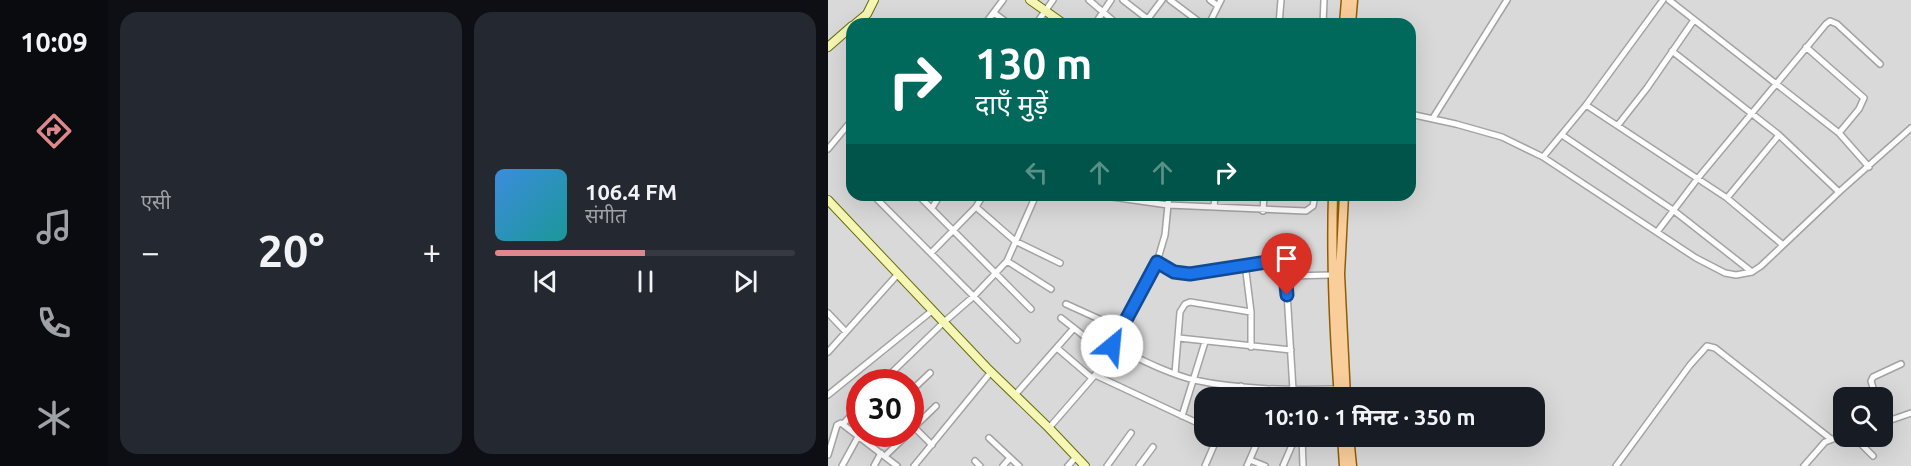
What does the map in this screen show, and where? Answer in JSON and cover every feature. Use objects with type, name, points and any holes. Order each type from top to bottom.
[{"type":"main road","points":[[1346,18],[1353,1]]},
{"type":"main road","points":[[1351,18],[1353,1]]},
{"type":"main road","points":[[1333,201],[1332,275],[1339,387]]},
{"type":"main road","points":[[1344,201],[1340,274],[1345,387]]},
{"type":"main road","points":[[1343,447],[1344,466]]},
{"type":"main road","points":[[1351,447],[1352,466]]},
{"type":"street","points":[[862,18],[867,14],[874,0]]},
{"type":"street","points":[[990,18],[1003,0]]},
{"type":"street","points":[[1030,0],[1056,18]]},
{"type":"street","points":[[1040,18],[1053,0]]},
{"type":"street","points":[[1089,0],[1110,18]]},
{"type":"street","points":[[1099,18],[1111,0]]},
{"type":"street","points":[[1123,0],[1142,18]]},
{"type":"street","points":[[1149,18],[1162,0]]},
{"type":"street","points":[[1170,0],[1194,18]]},
{"type":"street","points":[[1210,0],[1220,3],[1212,18]]},
{"type":"street","points":[[1274,0],[1281,1],[1280,18]]},
{"type":"street","points":[[1323,18],[1324,0]]},
{"type":"street","points":[[1433,118],[1507,0]]},
{"type":"street","points":[[1543,157],[1586,105],[1663,0]]},
{"type":"street","points":[[1669,0],[1839,133],[1869,167]]},
{"type":"street","points":[[994,13],[1001,18]]},
{"type":"street","points":[[1618,125],[1694,20]]},
{"type":"street","points":[[1657,232],[1698,178],[1826,24],[1834,22],[1880,64]]},
{"type":"street","points":[[828,47],[846,31]]},
{"type":"street","points":[[1806,47],[1864,98],[1859,109],[1839,133]]},
{"type":"street","points":[[1672,51],[1779,135],[1839,192]]},
{"type":"street","points":[[1586,105],[1727,198],[1783,245]]},
{"type":"street","points":[[1416,115],[1502,137],[1543,157],[1696,258],[1725,273],[1736,274],[1752,272],[1761,267],[1839,192],[1911,128]]},
{"type":"street","points":[[828,149],[846,127]]},
{"type":"street","points":[[1562,135],[1673,210],[1752,272]]},
{"type":"street","points":[[1727,198],[1779,135]]},
{"type":"street","points":[[828,200],[991,372],[1085,466]]},
{"type":"street","points":[[879,201],[1017,340]]},
{"type":"street","points":[[924,201],[1031,309]]},
{"type":"street","points":[[932,208],[936,201]]},
{"type":"street","points":[[931,253],[980,201]]},
{"type":"street","points":[[895,369],[944,321],[974,296],[1007,261],[1033,201]]},
{"type":"street","points":[[1146,201],[1168,205],[1263,211],[1306,211],[1313,206],[1314,201]]},
{"type":"street","points":[[1049,428],[1093,376],[1158,261],[1168,201]]},
{"type":"street","points":[[1214,201],[1214,207]]},
{"type":"street","points":[[1263,211],[1264,201]]},
{"type":"street","points":[[976,207],[1015,241],[1059,263]]},
{"type":"street","points":[[1158,261],[1174,272],[1190,274],[1280,260],[1284,264],[1286,276],[1293,387]]},
{"type":"street","points":[[1007,261],[1051,289]]},
{"type":"street","points":[[1245,264],[1251,312],[1251,347]]},
{"type":"street","points":[[828,352],[898,274]]},
{"type":"street","points":[[1286,276],[1332,275]]},
{"type":"street","points":[[1175,374],[1180,312],[1187,303],[1251,312]]},
{"type":"street","points":[[1066,304],[1121,328]]},
{"type":"street","points":[[828,396],[933,310]]},
{"type":"street","points":[[828,313],[846,332]]},
{"type":"street","points":[[1061,318],[1107,354]]},
{"type":"street","points":[[1015,395],[1074,328]]},
{"type":"street","points":[[1179,338],[1291,350]]},
{"type":"street","points":[[1182,416],[1205,342]]},
{"type":"street","points":[[1112,346],[1194,380],[1250,387]]},
{"type":"street","points":[[1616,466],[1690,365],[1707,346],[1715,348],[1831,439],[1816,451],[1804,466]]},
{"type":"street","points":[[1057,348],[1093,376],[1194,421]]},
{"type":"street","points":[[1873,387],[1871,381],[1873,377],[1901,364]]},
{"type":"street","points":[[914,466],[991,372]]},
{"type":"street","points":[[924,379],[930,373]]},
{"type":"street","points":[[924,417],[936,406]]},
{"type":"street","points":[[1893,418],[1911,413]]},
{"type":"street","points":[[828,455],[837,425],[846,421]]},
{"type":"street","points":[[1107,466],[1131,433]]},
{"type":"street","points":[[989,438],[1019,466]]},
{"type":"street","points":[[924,439],[932,445]]},
{"type":"street","points":[[842,466],[854,447]]},
{"type":"street","points":[[874,447],[897,466]]},
{"type":"street","points":[[874,466],[891,447]]},
{"type":"street","points":[[1139,466],[1152,447]]},
{"type":"street","points":[[1204,466],[1213,447]]},
{"type":"street","points":[[1247,466],[1255,447]]},
{"type":"street","points":[[1283,466],[1291,447]]},
{"type":"street","points":[[1302,447],[1303,466]]},
{"type":"street","points":[[1864,447],[1873,456]]},
{"type":"street","points":[[1068,466],[1076,457]]},
{"type":"street","points":[[1002,466],[1011,458]]},
{"type":"street","points":[[1250,460],[1264,466]]},
{"type":"street","points":[[975,461],[980,466]]},
{"type":"shaded area","points":[[828,0],[1911,0],[1911,466],[828,466]]},
{"type":"route","points":[[1112,346],[1157,262],[1174,272],[1190,274],[1277,259],[1284,264],[1287,295]]}]
